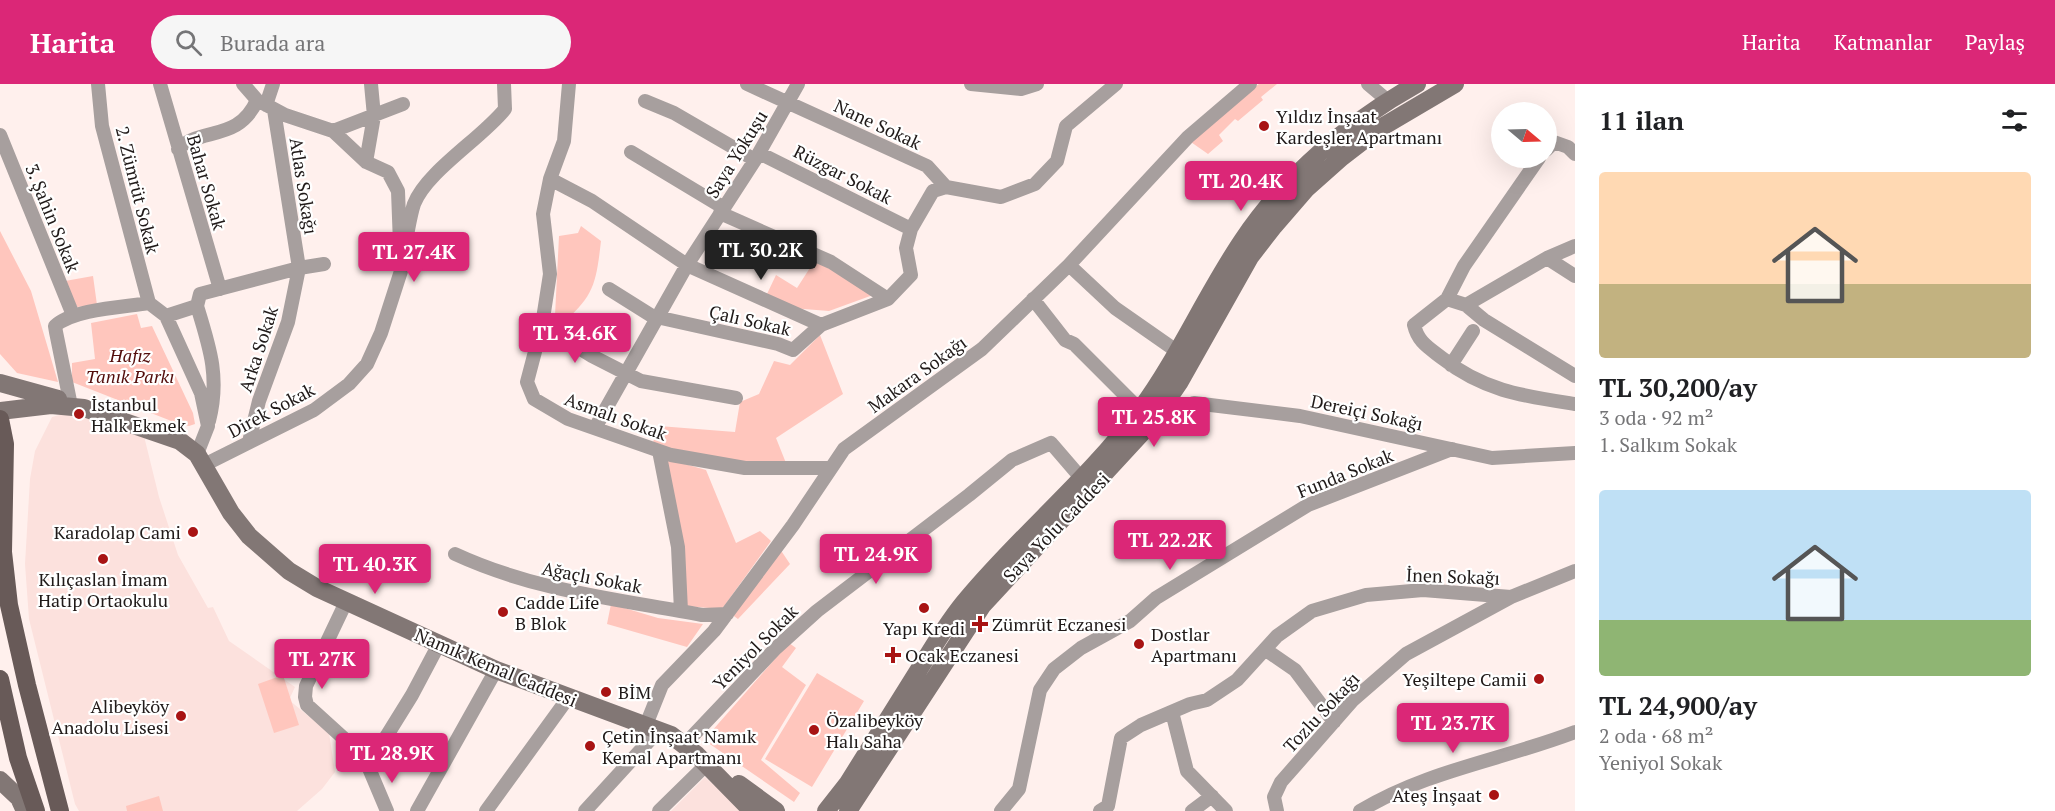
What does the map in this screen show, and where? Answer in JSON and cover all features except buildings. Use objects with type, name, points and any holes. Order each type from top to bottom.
[{"type":"main road","name":"Saya Yolu Caddesi","points":[[848,811],[982,606],[1147,416],[1178,352],[1242,241],[1263,213],[1314,159],[1387,100],[1417,84]]},
{"type":"main road","name":"Saya Yolu Caddesi","points":[[826,811],[848,783],[964,602],[1048,510],[1179,383],[1250,257],[1306,189],[1342,157],[1403,114],[1455,84]]},
{"type":"main road","points":[[1387,100],[1403,114]]},
{"type":"main road","points":[[0,383],[55,398],[71,406]]},
{"type":"main road","name":"Namık Kemal Caddesi","points":[[0,411],[27,406],[71,406],[97,411],[180,441],[200,460],[231,513],[271,558],[302,579],[346,602],[496,670],[652,728],[686,744],[752,811]]},
{"type":"main road","points":[[0,419],[5,444],[3,552],[9,606],[60,811]]},
{"type":"main road","points":[[0,679],[4,717],[36,811]]},
{"type":"main road","points":[[4,717],[33,708]]},
{"type":"main road","points":[[707,764],[776,811]]},
{"type":"main road","points":[[0,780],[19,798],[25,811]]},
{"type":"street","name":"2. Zümrüt Sokak","points":[[98,84],[102,126],[149,303]]},
{"type":"street","name":"Bahar Sokak","points":[[160,84],[220,289]]},
{"type":"street","name":"Direk Sokak","points":[[200,460],[249,442],[314,410],[349,384],[367,364],[392,305],[402,262],[398,191],[388,172],[366,162],[333,131],[266,105],[243,84]]},
{"type":"street","points":[[178,148],[186,141],[210,136],[232,127],[252,111],[266,105],[273,84]]},
{"type":"street","points":[[366,162],[374,116],[371,84]]},
{"type":"street","points":[[402,262],[415,203],[430,180],[494,123],[505,109],[504,84]]},
{"type":"street","name":"Asmalı Sokak","points":[[569,84],[564,141],[550,179],[543,214],[550,274],[542,325],[527,382],[534,399],[550,410],[659,451],[746,468],[831,468]]},
{"type":"street","name":"Nane Sokak","points":[[747,84],[927,166],[946,187]]},
{"type":"street","name":"Saya Yokuşu","points":[[595,428],[687,265],[757,156],[798,84]]},
{"type":"street","points":[[971,84],[1021,89],[1037,84]]},
{"type":"street","points":[[946,187],[1001,197],[1035,184],[1057,160],[1066,126],[1116,84]]},
{"type":"street","name":"Makara Sokağı","points":[[585,811],[652,728],[662,685],[727,614],[844,449],[982,349],[1069,265],[1188,137],[1250,84]]},
{"type":"street","points":[[1368,84],[1387,100]]},
{"type":"street","name":"Rüzgar Sokak","points":[[645,101],[911,229]]},
{"type":"street","points":[[333,131],[403,104]]},
{"type":"street","name":"Atlas Sokağı","points":[[266,105],[299,268]]},
{"type":"street","name":"3. Şahin Sokak","points":[[0,135],[73,315]]},
{"type":"street","points":[[1557,143],[1569,147],[1575,154]]},
{"type":"street","points":[[631,152],[722,211],[831,262],[888,298]]},
{"type":"street","points":[[1532,168],[1464,266],[1448,299],[1414,325],[1417,340],[1466,377],[1506,393],[1575,404]]},
{"type":"street","points":[[550,179],[592,201],[687,265],[821,325]]},
{"type":"street","name":"Çalı Sokak","points":[[659,317],[778,344],[793,350],[821,325],[888,298],[911,275],[906,248],[911,229],[933,191],[946,187]]},
{"type":"street","points":[[1466,305],[1547,258],[1575,246]]},
{"type":"street","points":[[1547,258],[1575,276]]},
{"type":"street","points":[[200,460],[213,406],[213,359],[197,306],[200,294],[299,268],[324,264]]},
{"type":"street","points":[[1069,265],[1115,308],[1178,352]]},
{"type":"street","name":"Arka Sokak","points":[[249,442],[259,401],[288,322],[299,268]]},
{"type":"street","points":[[609,289],[652,316],[659,317]]},
{"type":"street","points":[[1033,299],[1065,340],[1074,344],[1147,416]]},
{"type":"street","points":[[1448,299],[1466,305],[1484,320],[1575,376]]},
{"type":"street","points":[[71,406],[55,326],[73,315],[149,303],[166,316],[201,393],[208,426]]},
{"type":"street","points":[[166,316],[197,306]]},
{"type":"street","points":[[542,325],[624,374],[641,381],[736,398]]},
{"type":"street","points":[[1451,365],[1473,331]]},
{"type":"street","name":"Dereiçi Sokağı","points":[[1147,416],[1194,403],[1300,417],[1492,458],[1575,453]]},
{"type":"street","name":"Yeniyol Sokak","points":[[686,744],[776,648],[818,611],[1012,460],[1050,443],[1082,479]]},
{"type":"street","name":"Funda Sokak","points":[[1001,811],[1019,789],[1040,690],[1054,669],[1081,648],[1130,621],[1156,598],[1308,505],[1452,449]]},
{"type":"street","points":[[659,451],[678,548],[681,611]]},
{"type":"street","name":"Ağaçlı Sokak","points":[[455,554],[504,575],[541,586],[702,615],[727,614]]},
{"type":"street","name":"Tozlu Sokağı","points":[[1277,811],[1274,796],[1281,782],[1353,700],[1406,654],[1511,597],[1575,571]]},
{"type":"street","name":"İnen Sokağı","points":[[1107,809],[1121,738],[1172,712],[1207,700],[1237,680],[1277,636],[1312,611],[1366,595],[1423,590],[1511,597]]},
{"type":"street","points":[[346,602],[306,686],[305,697],[307,705],[350,744],[368,766],[387,811]]},
{"type":"street","points":[[368,766],[412,695],[439,644]]},
{"type":"street","points":[[1266,650],[1295,670],[1334,722]]},
{"type":"street","points":[[417,811],[496,670]]},
{"type":"street","points":[[486,811],[568,698]]},
{"type":"street","points":[[1172,712],[1187,771],[1226,811]]},
{"type":"street","points":[[1365,810],[1380,798],[1419,780],[1575,732]]},
{"type":"street","points":[[659,811],[707,764]]},
{"type":"street","points":[[1192,811],[1212,796]]},
{"type":"shaded area","points":[[67,413],[143,432],[159,497],[178,555],[208,608],[213,607],[229,641],[295,687],[289,700],[329,733],[335,772],[322,789],[297,811],[79,811],[75,804],[29,619],[25,564],[30,479],[35,451],[52,417]]},
{"type":"shaded area","points":[[705,777],[743,811],[671,811]]},
{"type":"green space","points":[[1259,84],[1277,84],[1261,97],[1263,100],[1238,121],[1235,119],[1219,135],[1223,141],[1208,154],[1188,140],[1230,103]]},
{"type":"green space","points":[[581,226],[601,241],[595,279],[587,297],[560,325],[555,316],[559,236],[578,233]]},
{"type":"green space","points":[[0,231],[31,291],[58,382],[17,373],[0,354]]},
{"type":"green space","points":[[815,260],[873,295],[829,311],[791,308],[767,294],[776,275],[797,288]]},
{"type":"green space","points":[[93,276],[97,305],[77,307],[65,281]]},
{"type":"green space","name":"Hafız Tanık Parkı","points":[[137,314],[141,328],[152,326],[193,413],[195,424],[189,426],[179,424],[72,382],[72,363],[95,359],[91,323]]},
{"type":"green space","points":[[820,335],[843,394],[776,438],[786,463],[746,462],[652,445],[659,426],[735,432],[740,402],[759,394],[774,361],[790,365]]},
{"type":"green space","points":[[664,458],[706,470],[736,543],[760,531],[771,541],[722,609],[684,606]]},
{"type":"green space","points":[[780,549],[790,564],[738,619],[731,614]]},
{"type":"green space","points":[[611,604],[658,618],[703,624],[687,647],[607,624]]},
{"type":"green space","points":[[789,643],[796,648],[782,667],[806,685],[761,760],[800,793],[794,802],[704,740]]},
{"type":"green space","name":"Özalibeyköy Halı Saha","points":[[817,673],[864,701],[812,787],[765,759]]},
{"type":"green space","points":[[283,675],[299,725],[274,733],[258,684]]},
{"type":"green space","points":[[159,796],[163,811],[127,811],[126,806]]},
{"type":"place","name":"Yıldız İnşaat Kardeşler Apartmanı","points":[[1264,126]]},
{"type":"place","name":"İstanbul Halk Ekmek","points":[[79,414]]},
{"type":"place","name":"Karadolap Cami","points":[[193,532]]},
{"type":"place","name":"Kılıçaslan İmam Hatip Ortaokulu","points":[[103,559]]},
{"type":"place","name":"Yapı Kredi","points":[[924,608]]},
{"type":"place","name":"Cadde Life B Blok","points":[[503,612]]},
{"type":"place","name":"Zümrüt Eczanesi","points":[[980,624]]},
{"type":"place","name":"Dostlar Apartmanı","points":[[1139,644]]},
{"type":"place","name":"Ocak Eczanesi","points":[[893,655]]},
{"type":"place","name":"Yeşiltepe Camii","points":[[1539,679]]},
{"type":"place","name":"BİM","points":[[606,692]]},
{"type":"place","name":"Alibeyköy Anadolu Lisesi","points":[[181,716]]},
{"type":"place","name":"Özalibeyköy Halı Saha","points":[[814,730]]},
{"type":"place","name":"Çetin İnşaat Namık Kemal Apartmanı","points":[[590,746]]},
{"type":"place","name":"Ateş İnşaat","points":[[1494,795]]}]
